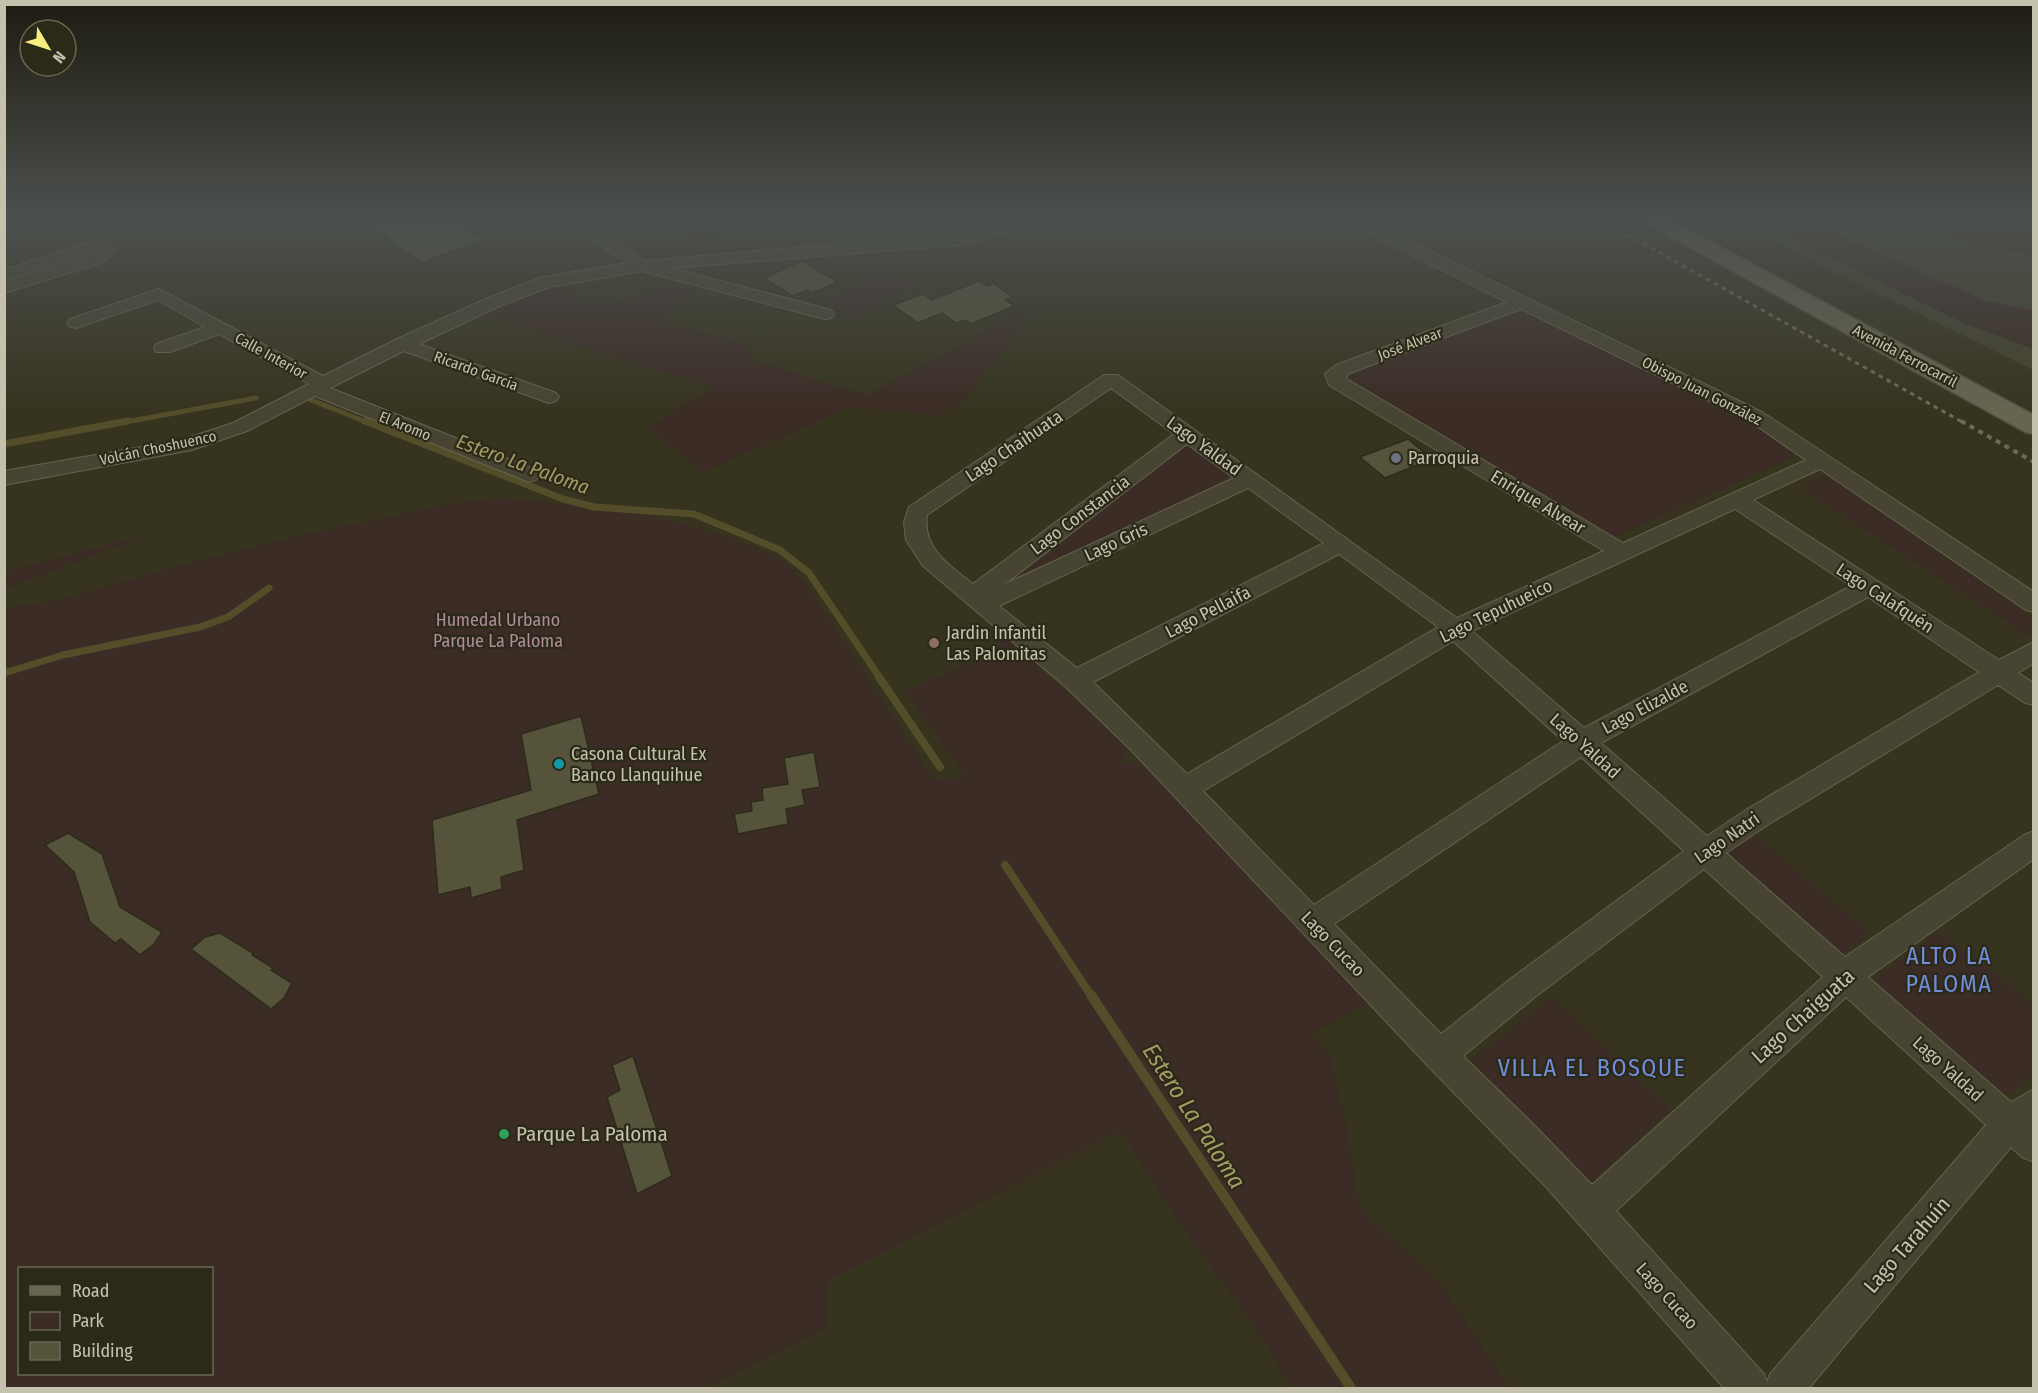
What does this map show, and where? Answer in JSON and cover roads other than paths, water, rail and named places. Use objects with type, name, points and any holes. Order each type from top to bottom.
[{"type":"main road","name":"Avenida Ferrocarril","points":[[1769,282],[2034,426]]},
{"type":"main road","name":"Avenida Ferrocarril","points":[[1802,282],[2034,405]]},
{"type":"main road","points":[[2008,392],[2034,400]]},
{"type":"street","points":[[4,288],[23,282]]},
{"type":"street","name":"Volcán Choshuenco","points":[[4,478],[198,442],[234,430],[402,344],[496,301],[547,282]]},
{"type":"street","points":[[703,282],[825,314]]},
{"type":"street","name":"Obispo Juan González","points":[[1481,282],[1749,413],[1823,460],[2034,604]]},
{"type":"street","name":"Calle Interior","points":[[76,323],[159,294],[318,387]]},
{"type":"street","name":"José Alvear","points":[[1334,376],[1343,369],[1522,302]]},
{"type":"street","name":"Calle Interior","points":[[163,348],[219,328]]},
{"type":"street","name":"Ricardo García","points":[[402,344],[549,397]]},
{"type":"street","name":"Enrique Alvear","points":[[1334,376],[1336,381],[1343,386],[1622,552]]},
{"type":"street","name":"Lago Yaldad","points":[[1111,379],[1430,607],[1846,977],[2026,1125]]},
{"type":"street","name":"Lago Chaihuata","points":[[917,512],[1111,379]]},
{"type":"street","name":"El Aromo","points":[[318,387],[529,476]]},
{"type":"street","name":"Lago Constancia","points":[[977,600],[1187,434]]},
{"type":"street","name":"Lago Tepuhueico","points":[[1184,789],[1454,629],[1823,460]]},
{"type":"street","name":"Lago Gris","points":[[977,600],[1250,479]]},
{"type":"street","name":"Lago Calafquén","points":[[1736,499],[2034,696]]},
{"type":"street","name":"Lago Cucao","points":[[917,512],[913,527],[917,541],[927,556],[1075,680],[1184,789],[1590,1211],[1750,1389]]},
{"type":"street","name":"Lago Pellaifa","points":[[1075,680],[1340,543]]},
{"type":"street","name":"Lago Elizalde","points":[[1312,922],[1581,743],[1868,586]]},
{"type":"street","name":"Lago Natri","points":[[1439,1055],[1534,980],[1705,852],[1758,816],[2034,651]]},
{"type":"street","name":"Lago Chaiguata","points":[[1590,1211],[1861,963],[1927,914],[2034,843]]},
{"type":"street","name":"Lago Tarahuín","points":[[1784,1389],[2026,1125]]},
{"type":"waterway","name":"Estero La Paloma","points":[[120,423],[256,398]]},
{"type":"waterway","name":"Estero La Paloma","points":[[311,400],[369,423]]},
{"type":"waterway","name":"Estero La Paloma","points":[[4,444],[128,421]]},
{"type":"waterway","name":"Estero La Paloma","points":[[365,421],[563,499],[594,507],[694,514],[780,550],[809,573],[880,678]]},
{"type":"waterway","points":[[4,673],[63,655],[200,627],[228,617],[269,588]]},
{"type":"waterway","name":"Estero La Paloma","points":[[879,677],[940,767]]},
{"type":"waterway","name":"Estero La Paloma","points":[[1005,865],[1092,997]]},
{"type":"waterway","name":"Estero La Paloma","points":[[1091,995],[1351,1388]]},
{"type":"railway","points":[[1712,282],[1964,423]]},
{"type":"railway","points":[[1961,421],[2034,462]]},
{"type":"place","name":"Parroquia","points":[[1396,458]]},
{"type":"place","name":"Jardin Infantil Las Palomitas","points":[[934,643]]},
{"type":"place","name":"Casona Cultural Ex Banco Llanquihue","points":[[559,764]]},
{"type":"place","name":"Parque La Paloma","points":[[504,1134]]},
{"type":"district","name":"ALTO LA PALOMA","points":[[1949,970]]},
{"type":"district","name":"VILLA EL BOSQUE","points":[[1592,1068]]},
{"type":"park label","name":"Humedal Urbano Parque La Paloma","points":[[498,630]]}]
